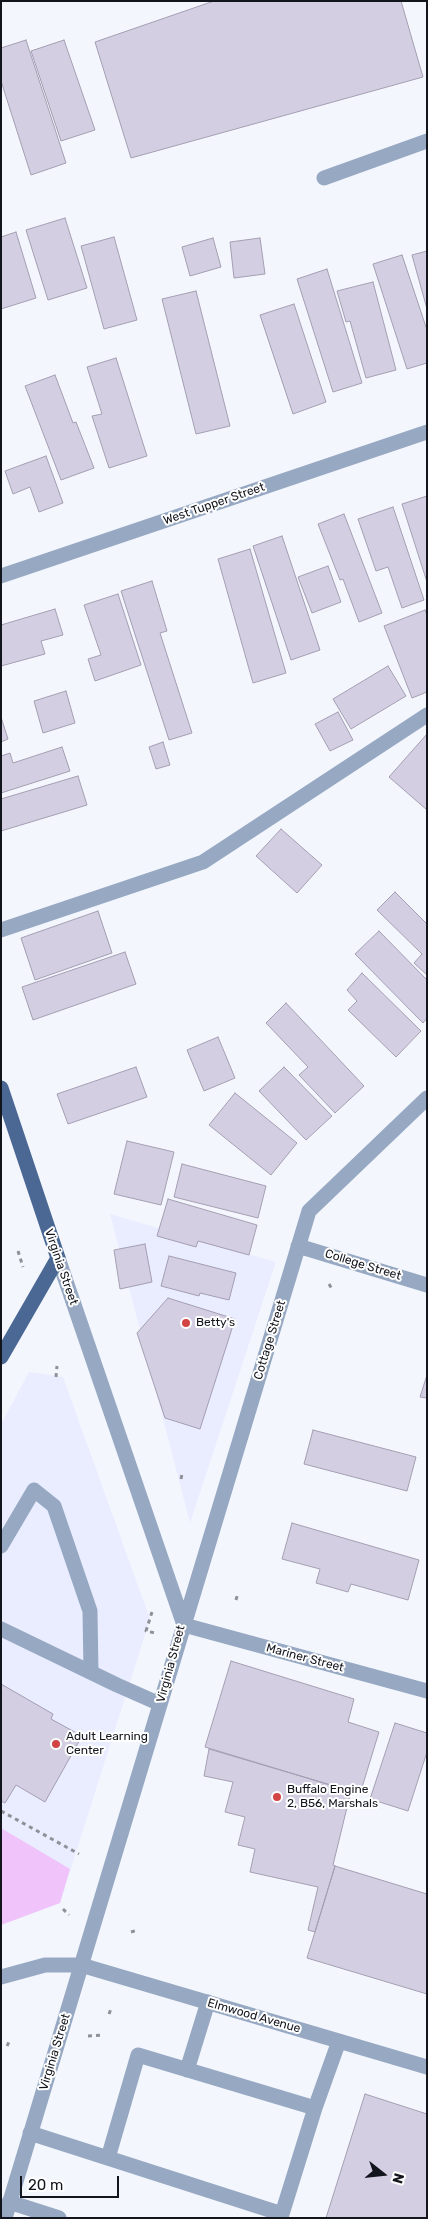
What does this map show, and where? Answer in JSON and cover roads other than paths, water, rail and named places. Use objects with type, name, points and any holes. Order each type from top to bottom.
[{"type":"main road","name":"Virginia Street","points":[[1,1088],[58,1258]]},
{"type":"main road","points":[[1,1357],[58,1258]]},
{"type":"street","points":[[324,178],[427,141]]},
{"type":"street","name":"West Tupper Street","points":[[1,576],[427,432]]},
{"type":"street","points":[[1,930],[203,862],[427,714]]},
{"type":"street","name":"Cottage Street","points":[[184,1625],[309,1211],[427,1098]]},
{"type":"street","name":"College Street","points":[[298,1246],[427,1285]]},
{"type":"street","name":"Virginia Street","points":[[5,2218],[184,1625],[58,1258]]},
{"type":"street","points":[[1,1546],[34,1490],[54,1506],[90,1612],[91,1672]]},
{"type":"street","name":"Mariner Street","points":[[184,1625],[427,1691]]},
{"type":"street","points":[[1,1629],[160,1704]]},
{"type":"street","name":"Elmwood Avenue","points":[[1,1977],[45,1965],[81,1965],[427,2067]]},
{"type":"street","points":[[187,2070],[208,2002]]},
{"type":"street","points":[[30,2133],[282,2214],[314,2108],[339,2041]]},
{"type":"street","points":[[108,2158],[138,2055],[314,2108]]},
{"type":"street","points":[[9,2202],[59,2218]]},
{"type":"place","name":"Betty's","points":[[186,1323]]},
{"type":"place","name":"Adult Learning Center","points":[[56,1744]]},
{"type":"place","name":"Buffalo Engine 2, B56, Marshals","points":[[277,1797]]}]
